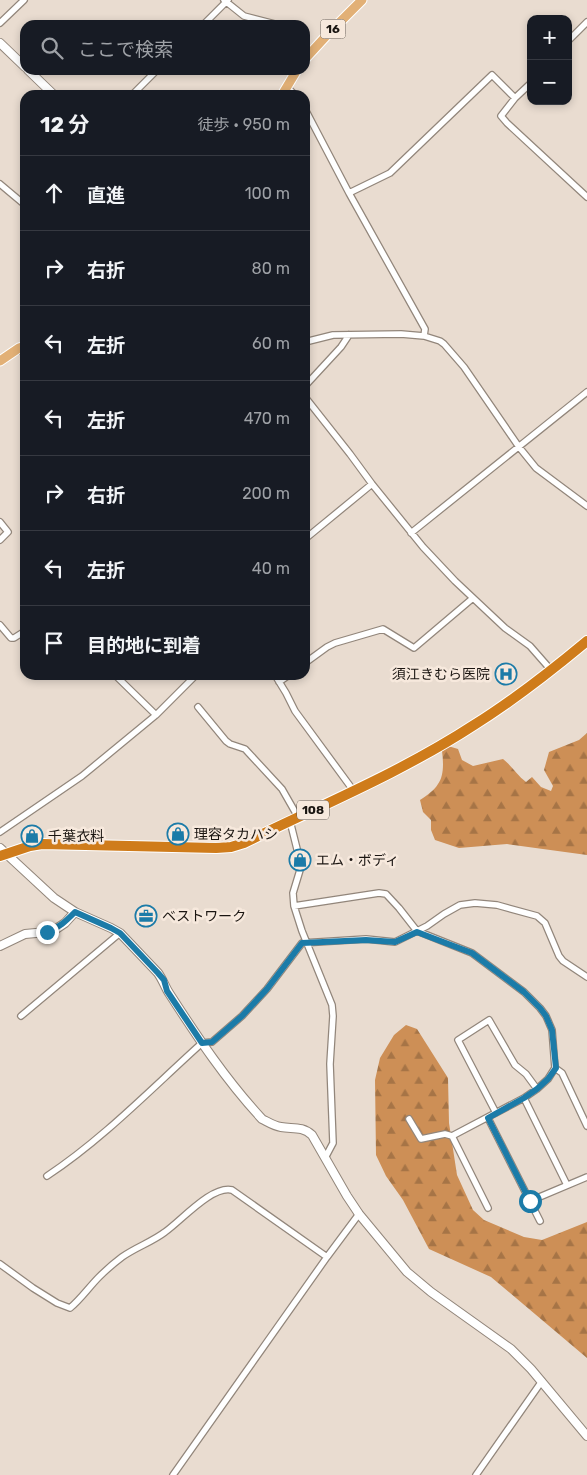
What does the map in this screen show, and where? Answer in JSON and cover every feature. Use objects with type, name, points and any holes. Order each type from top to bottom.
[{"type":"highway","name":"108","points":[[2,853],[42,844],[216,848],[231,847],[244,843],[400,768],[474,725],[552,670],[587,641]]},
{"type":"main road","name":"16","points":[[310,53],[362,0]]},
{"type":"main road","points":[[286,90],[294,75]]},
{"type":"main road","points":[[0,361],[20,351]]},
{"type":"street","points":[[0,23],[24,0]]},
{"type":"street","points":[[208,20],[227,1],[244,16],[260,20]]},
{"type":"street","points":[[572,37],[587,22]]},
{"type":"street","points":[[1,48],[20,63]]},
{"type":"street","points":[[33,75],[49,90]]},
{"type":"street","points":[[137,90],[152,75]]},
{"type":"street","points":[[349,193],[390,173],[492,75],[515,98]]},
{"type":"street","points":[[527,87],[501,116],[587,197]]},
{"type":"street","points":[[310,119],[349,193],[425,328],[424,336]]},
{"type":"street","points":[[0,184],[20,201]]},
{"type":"street","points":[[310,341],[333,335],[402,334],[424,336],[444,344],[464,367],[519,447],[536,468],[587,506]]},
{"type":"street","points":[[310,380],[349,335]]},
{"type":"street","points":[[411,533],[587,392]]},
{"type":"street","points":[[310,403],[411,533],[449,575],[505,628],[530,646],[552,670]]},
{"type":"street","points":[[310,535],[372,484]]},
{"type":"street","points":[[0,522],[8,532],[0,540]]},
{"type":"street","points":[[310,659],[335,643],[383,629],[414,648],[473,598]]},
{"type":"street","points":[[0,625],[11,638],[20,634]]},
{"type":"street","points":[[120,680],[156,715]]},
{"type":"street","points":[[0,832],[82,776],[156,715],[191,680]]},
{"type":"street","points":[[282,680],[279,682],[295,711],[353,790]]},
{"type":"street","points":[[198,707],[226,741],[245,749],[282,790],[294,819],[300,870],[294,893],[294,906],[332,1006],[333,1016],[330,1064],[333,1143],[325,1158]]},
{"type":"street","points":[[2,853],[54,898],[75,912],[120,933],[164,980],[167,991],[202,1043],[226,1077],[262,1119],[280,1127],[307,1130],[312,1135],[336,1179],[359,1214],[407,1272],[416,1281],[511,1349],[542,1381],[587,1436]]},
{"type":"street","points":[[294,906],[379,893],[386,894],[417,932],[472,953],[524,992],[546,1016],[552,1030],[556,1068],[537,1089],[488,1118],[452,1136],[446,1134],[421,1139],[409,1119]]},
{"type":"street","points":[[47,1176],[123,1115],[202,1043],[212,1042],[242,1016],[267,989],[302,943],[366,940],[395,942],[417,932],[460,905],[475,902],[524,911],[537,916],[545,923],[563,961],[587,977]]},
{"type":"street","points":[[0,946],[25,934],[47,932],[56,929],[65,923],[75,912]]},
{"type":"street","points":[[21,1016],[120,933]]},
{"type":"street","points":[[496,1113],[458,1040],[489,1020],[515,1065],[526,1074],[537,1089]]},
{"type":"street","points":[[556,1068],[562,1073],[587,1126]]},
{"type":"street","points":[[524,1098],[567,1185]]},
{"type":"street","points":[[488,1118],[540,1221]]},
{"type":"street","points":[[452,1136],[488,1208]]},
{"type":"street","points":[[530,1201],[587,1177]]},
{"type":"street","points":[[0,1264],[33,1288],[57,1303],[70,1308],[98,1278],[123,1257],[164,1233],[191,1209],[217,1192],[226,1189],[232,1190],[327,1256]]},
{"type":"street","points":[[173,1475],[327,1256],[359,1214]]},
{"type":"street","points":[[476,1475],[542,1381]]},
{"type":"green space","points":[[587,733],[587,855],[507,844],[459,848],[435,840],[431,830],[431,820],[423,812],[420,800],[433,790],[440,780],[443,767],[442,751],[448,746],[458,749],[462,760],[473,766],[503,759],[526,782],[532,777],[541,787],[551,791],[553,786],[544,770],[549,752],[579,740]]},
{"type":"green space","points":[[406,1025],[417,1029],[448,1078],[449,1123],[457,1175],[473,1210],[484,1220],[524,1237],[542,1240],[587,1222],[587,1358],[491,1277],[429,1249],[403,1200],[386,1176],[376,1155],[375,1080],[380,1058],[394,1035]]},
{"type":"place","name":"須江きむら医院","points":[[506,674]]},
{"type":"place","name":"理容タカハシ","points":[[178,834]]},
{"type":"place","name":"千葉衣料","points":[[32,836]]},
{"type":"place","name":"エム・ボディ","points":[[300,860]]},
{"type":"place","name":"ベストワーク","points":[[146,916]]},
{"type":"route","points":[[47,932],[65,923],[75,912],[120,933],[164,980],[167,991],[202,1043],[212,1042],[242,1016],[267,989],[302,943],[366,940],[395,942],[417,932],[472,953],[524,992],[546,1016],[552,1030],[556,1068],[548,1079],[524,1098],[488,1118],[530,1201]]}]
